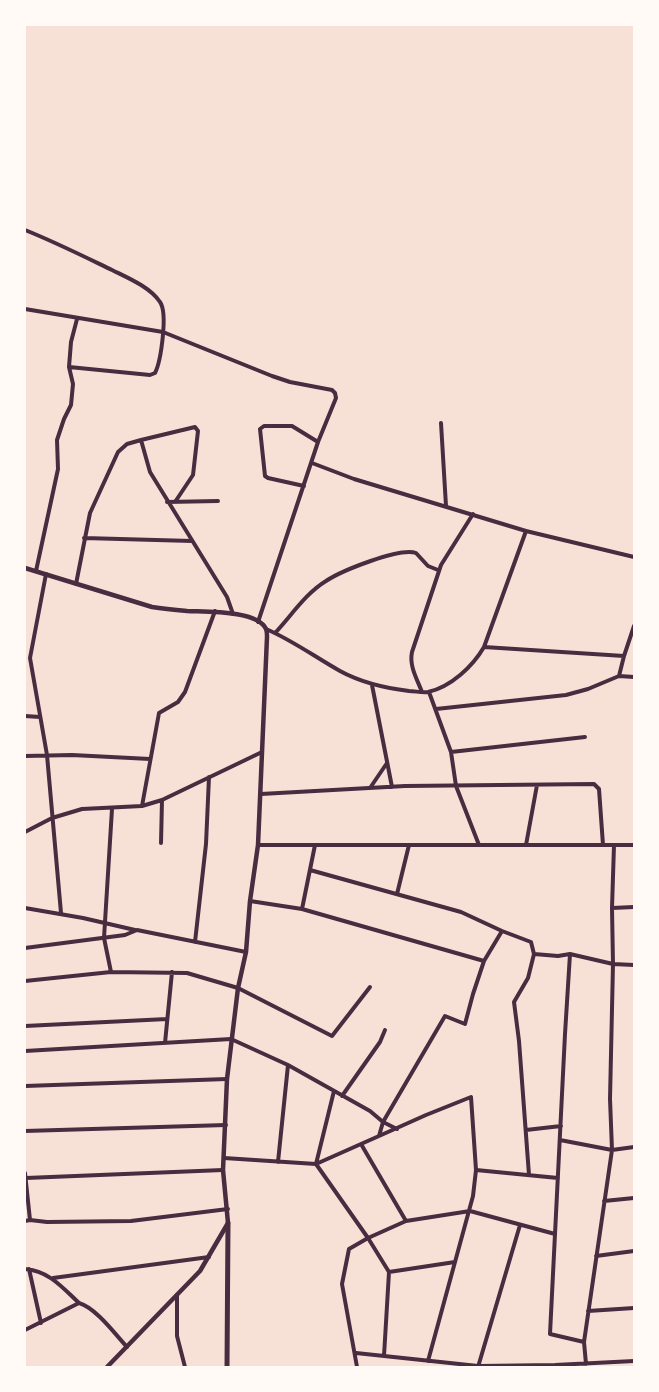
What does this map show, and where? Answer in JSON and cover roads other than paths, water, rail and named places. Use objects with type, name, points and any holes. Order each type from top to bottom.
[{"type":"main road","points":[[227,1367],[228,1223]]},
{"type":"street","points":[[25,230],[75,251],[150,291],[163,308],[163,332],[154,373],[150,375],[69,367]]},
{"type":"street","points":[[25,308],[77,319],[163,332],[281,379],[332,390],[336,393],[336,398],[318,442],[258,622]]},
{"type":"street","points":[[36,571],[58,468],[58,440],[64,419],[71,405],[73,384],[69,367],[71,342],[77,319]]},
{"type":"street","points":[[441,424],[446,506]]},
{"type":"street","points":[[304,486],[265,476],[260,429],[264,426],[292,426],[318,442]]},
{"type":"street","points":[[76,584],[90,513],[118,452],[127,444],[195,427],[198,431],[193,475],[175,502]]},
{"type":"street","points":[[141,440],[150,472],[227,597],[233,614]]},
{"type":"street","points":[[312,463],[354,479],[526,531],[634,557]]},
{"type":"street","points":[[167,502],[218,501]]},
{"type":"street","points":[[422,692],[410,659],[438,570],[473,514]]},
{"type":"street","points":[[25,568],[166,610],[214,611],[246,616],[340,671],[372,684],[391,689],[429,692],[452,680],[468,668],[484,647],[526,531]]},
{"type":"street","points":[[84,538],[192,541]]},
{"type":"street","points":[[275,633],[314,590],[326,580],[394,553],[416,553],[428,566],[438,570]]},
{"type":"street","points":[[46,574],[30,658],[47,755],[61,913]]},
{"type":"street","points":[[142,806],[160,713],[178,702],[185,692],[214,611]]},
{"type":"street","points":[[619,676],[634,626]]},
{"type":"street","points":[[107,1367],[200,1271],[228,1223],[223,1170],[227,1079],[238,988],[246,952],[250,902],[258,845],[266,629]]},
{"type":"street","points":[[484,647],[624,656]]},
{"type":"street","points":[[25,663],[30,658]]},
{"type":"street","points":[[436,709],[566,695],[588,689],[619,676],[634,677]]},
{"type":"street","points":[[372,684],[392,787]]},
{"type":"street","points":[[429,692],[451,752],[456,786],[479,845]]},
{"type":"street","points":[[25,716],[40,717]]},
{"type":"street","points":[[451,752],[585,737]]},
{"type":"street","points":[[25,832],[52,818],[82,809],[142,806],[162,800],[262,752]]},
{"type":"street","points":[[25,756],[47,755],[150,759]]},
{"type":"street","points":[[369,788],[387,763]]},
{"type":"street","points":[[195,942],[206,844],[209,777]]},
{"type":"street","points":[[261,794],[392,787],[597,785],[599,788],[603,845]]},
{"type":"street","points":[[526,845],[537,786]]},
{"type":"street","points":[[161,843],[162,800]]},
{"type":"street","points":[[111,972],[104,938],[112,809]]},
{"type":"street","points":[[258,845],[634,845]]},
{"type":"street","points":[[302,909],[315,845]]},
{"type":"street","points":[[397,894],[409,845]]},
{"type":"street","points":[[586,1364],[584,1342],[612,1150],[610,1098],[614,845]]},
{"type":"street","points":[[310,870],[461,912],[531,942],[534,954],[528,978],[514,1002],[519,1041],[529,1175]]},
{"type":"street","points":[[250,902],[302,909],[484,961]]},
{"type":"street","points":[[612,908],[634,907]]},
{"type":"street","points":[[25,908],[61,913],[246,952]]},
{"type":"street","points":[[25,948],[125,935],[137,930]]},
{"type":"street","points":[[379,1136],[383,1122],[445,1016],[465,1024],[472,994],[484,961],[502,931]]},
{"type":"street","points":[[534,954],[558,956],[570,954],[613,964],[634,965]]},
{"type":"street","points":[[570,954],[550,1334],[584,1342]]},
{"type":"street","points":[[25,981],[111,972],[187,973],[238,988],[332,1036],[370,986]]},
{"type":"street","points":[[165,1043],[172,972]]},
{"type":"street","points":[[25,1026],[167,1019]]},
{"type":"street","points":[[342,1096],[380,1042],[385,1030]]},
{"type":"street","points":[[25,1051],[231,1039],[288,1065],[370,1111],[383,1122],[397,1129]]},
{"type":"street","points":[[278,1162],[288,1065]]},
{"type":"street","points":[[25,1086],[227,1079]]},
{"type":"street","points":[[334,1091],[316,1164],[368,1238],[389,1272],[384,1356]]},
{"type":"street","points":[[224,1158],[316,1164],[470,1097],[476,1170],[474,1196],[428,1360]]},
{"type":"street","points":[[25,1130],[226,1125]]},
{"type":"street","points":[[526,1130],[561,1126]]},
{"type":"street","points":[[560,1140],[612,1150],[634,1147]]},
{"type":"street","points":[[361,1144],[406,1221]]},
{"type":"street","points":[[30,1220],[26,1176],[223,1170]]},
{"type":"street","points":[[476,1170],[558,1178]]},
{"type":"street","points":[[604,1201],[634,1198]]},
{"type":"street","points":[[25,1221],[131,1221],[228,1209]]},
{"type":"street","points":[[357,1367],[356,1353],[342,1284],[350,1250],[368,1238],[406,1221],[470,1211],[555,1234]]},
{"type":"street","points":[[478,1366],[520,1225]]},
{"type":"street","points":[[596,1256],[634,1251]]},
{"type":"street","points":[[53,1278],[209,1257]]},
{"type":"street","points":[[389,1272],[455,1262]]},
{"type":"street","points":[[41,1323],[27,1269],[39,1270],[53,1278],[79,1303],[96,1315],[127,1347]]},
{"type":"street","points":[[177,1295],[177,1336],[185,1367]]},
{"type":"street","points":[[25,1330],[79,1303]]},
{"type":"street","points":[[588,1311],[634,1308]]},
{"type":"street","points":[[356,1353],[478,1366],[634,1361]]}]
